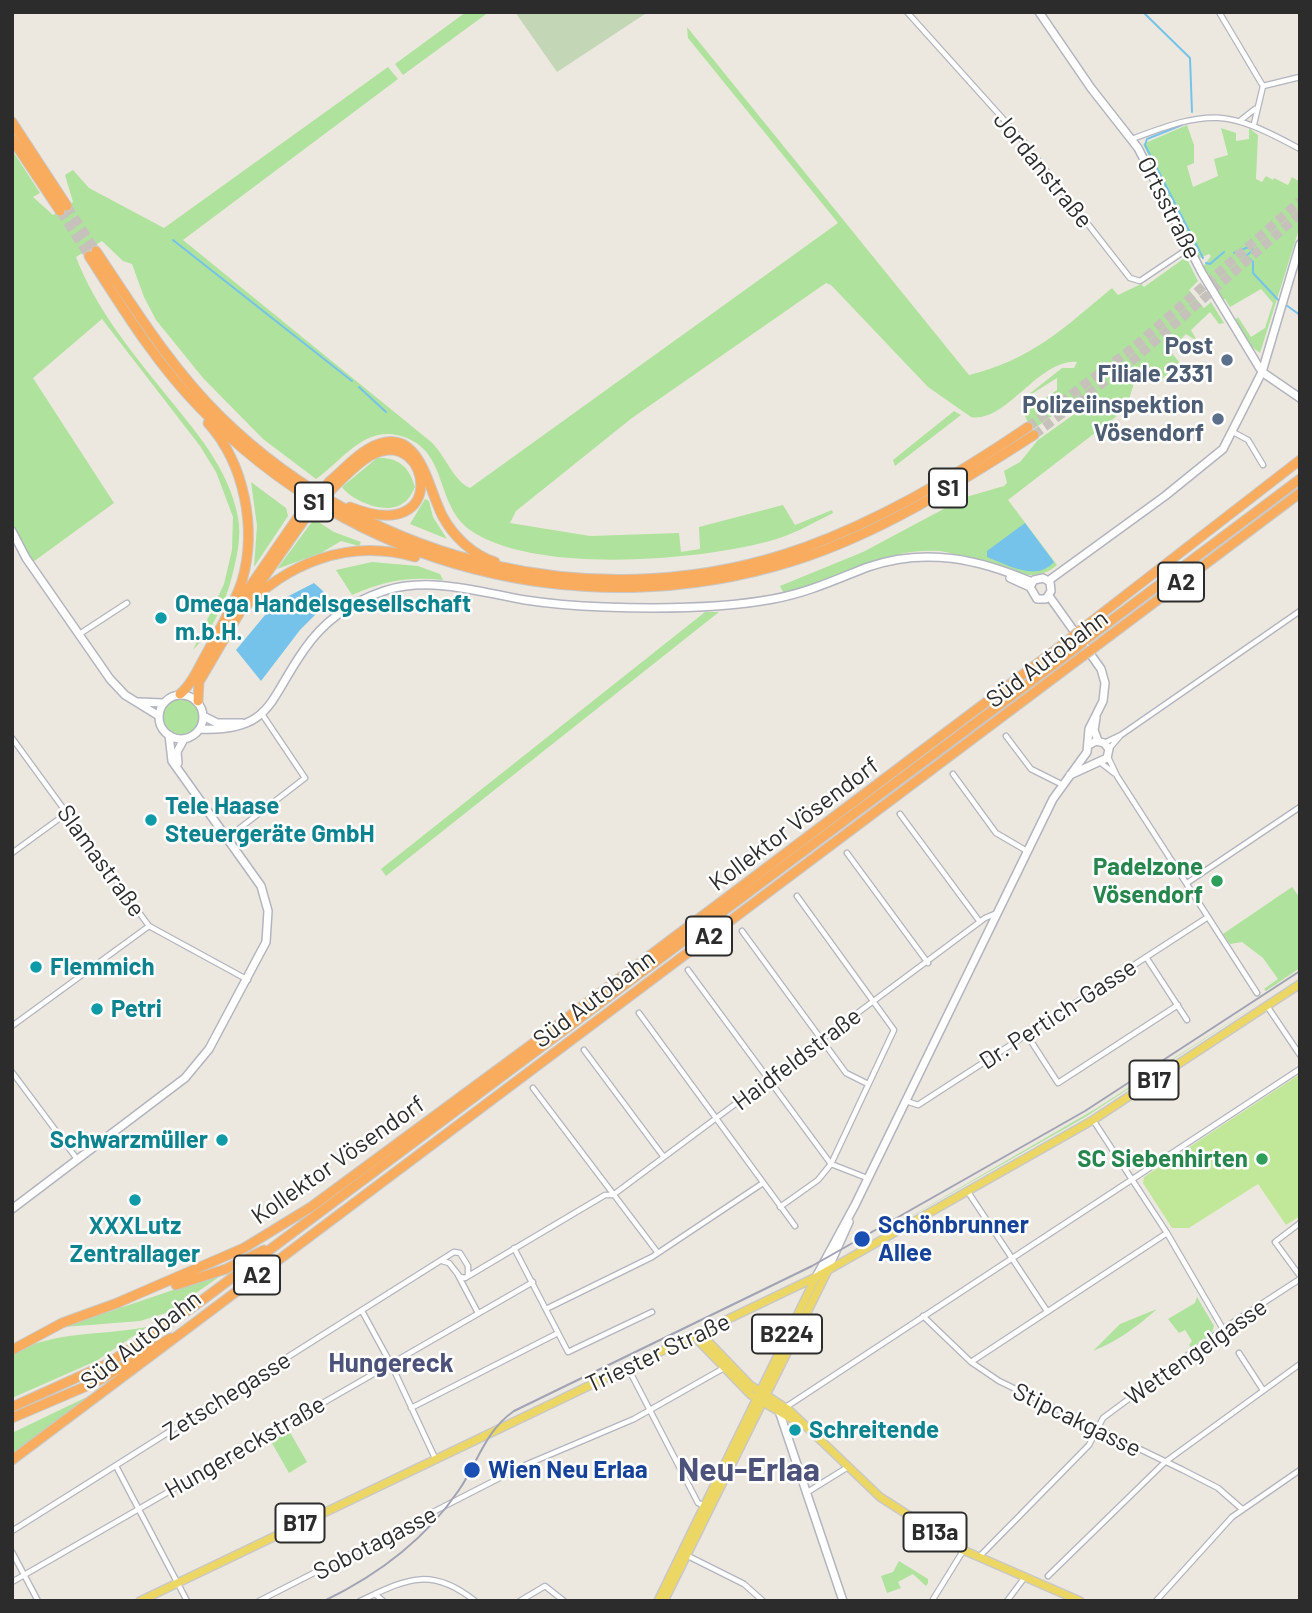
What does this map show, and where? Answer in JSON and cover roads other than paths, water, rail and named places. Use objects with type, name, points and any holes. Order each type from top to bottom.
[{"type":"highway","points":[[12,122],[63,209],[12,139]]},
{"type":"highway","name":"S1","points":[[93,253],[166,355],[221,417],[283,470],[329,501],[368,522],[428,547],[524,572],[598,580],[659,578],[762,560],[806,547],[874,518],[1031,431],[952,486],[860,535],[795,560],[734,577],[663,587],[580,588],[527,582],[450,565],[374,535],[307,498],[244,451],[198,407],[159,360],[93,253]]},
{"type":"highway","points":[[198,407],[237,471],[247,514],[247,547],[242,579],[220,629]]},
{"type":"highway","points":[[180,694],[220,629],[303,515],[369,448],[391,443],[403,446],[422,462],[436,503],[458,538],[483,557],[524,572]]},
{"type":"highway","points":[[329,501],[373,514],[397,516],[414,504],[421,484],[416,465],[409,458],[391,450],[373,454],[333,483]]},
{"type":"highway","name":"Kollektor Vösendorf","points":[[117,1303],[244,1248],[311,1207],[610,986],[1074,636],[1300,460]]},
{"type":"highway","name":"Süd Autobahn","points":[[299,1230],[1300,480]]},
{"type":"highway","name":"Süd Autobahn","points":[[12,1460],[1300,493]]},
{"type":"highway","points":[[1282,507],[1300,499]]},
{"type":"highway","points":[[198,701],[199,682],[240,612],[303,515]]},
{"type":"highway","points":[[240,612],[272,582],[291,570],[333,554],[382,551],[450,565]]},
{"type":"highway","points":[[12,1407],[75,1381],[127,1353],[299,1230]]},
{"type":"highway","name":"A2","points":[[117,1303],[226,1269],[299,1230]]},
{"type":"highway","name":"Süd Autobahn","points":[[12,1350],[62,1323],[117,1303]]},
{"type":"highway","points":[[12,1418],[96,1382],[179,1334]]},
{"type":"main road","name":"Ortsstraße","points":[[1040,12],[1091,88],[1132,139],[1189,247],[1262,372],[1300,398]]},
{"type":"main road","points":[[827,1271],[867,1178],[1027,851],[1061,784],[1088,749],[1089,729],[1105,692],[1104,676],[1047,598],[1049,583],[1216,457],[1233,432],[1262,372],[1300,244]]},
{"type":"main road","points":[[12,531],[26,558],[116,686],[159,716]]},
{"type":"main road","points":[[179,771],[176,756],[184,739],[200,729],[227,730],[262,714],[279,693],[302,652],[325,625],[358,602],[399,588],[435,585],[581,607],[664,607],[774,599],[893,559],[915,556],[953,557],[993,569],[1031,585]]},
{"type":"main road","points":[[1031,585],[1039,578],[1049,583]]},
{"type":"main road","points":[[1031,585],[1034,597],[1047,598]]},
{"type":"main road","points":[[136,701],[163,704],[180,694],[198,701],[203,716],[200,729]]},
{"type":"main road","points":[[12,1209],[186,1079],[209,1049],[262,955],[268,932],[268,911],[261,886],[172,761],[169,736],[160,724],[159,716],[163,704]]},
{"type":"main road","points":[[1097,714],[1094,730],[1105,747]]},
{"type":"main road","points":[[203,716],[217,723],[246,723]]},
{"type":"main road","points":[[169,736],[184,739]]},
{"type":"main road","points":[[1088,749],[1105,747]]},
{"type":"main road","points":[[1069,775],[1097,762],[1105,747]]},
{"type":"main road","points":[[1088,749],[1097,762]]},
{"type":"main road","name":"Triester Straße","points":[[140,1601],[816,1277],[1093,1120],[1300,984]]},
{"type":"main road","points":[[816,1277],[855,1205]]},
{"type":"main road","name":"B224","points":[[760,1397],[827,1271]]},
{"type":"main road","name":"B224","points":[[658,1601],[707,1507],[816,1277]]},
{"type":"main road","points":[[790,1290],[800,1295],[803,1302]]},
{"type":"main road","name":"B13a","points":[[697,1334],[760,1397]]},
{"type":"main road","name":"B13a","points":[[697,1334],[724,1368],[760,1397],[782,1409],[811,1431],[880,1497],[963,1550],[1077,1600]]},
{"type":"main road","points":[[782,1409],[805,1493],[843,1601]]},
{"type":"main road","name":"B224","points":[[664,1601],[684,1554]]},
{"type":"street","name":"Jordanstraße","points":[[907,12],[1023,141],[1130,278],[1140,281],[1189,247]]},
{"type":"street","points":[[1219,12],[1263,86],[1254,124]]},
{"type":"street","points":[[1263,86],[1300,77]]},
{"type":"street","points":[[1241,120],[1256,108]]},
{"type":"street","points":[[1132,139],[1189,118],[1241,120],[1254,124],[1300,149]]},
{"type":"street","points":[[1233,432],[1248,440],[1263,465]]},
{"type":"street","points":[[78,635],[127,603]]},
{"type":"street","points":[[1257,993],[1117,776],[1105,747],[1300,611]]},
{"type":"street","points":[[227,838],[305,780],[303,771],[262,714]]},
{"type":"street","points":[[1006,736],[1031,769],[1061,784]]},
{"type":"street","name":"Slamastraße","points":[[12,737],[149,926],[248,981]]},
{"type":"street","points":[[1097,762],[1117,776]]},
{"type":"street","points":[[953,774],[996,833],[1027,851]]},
{"type":"street","points":[[1187,883],[1300,807]]},
{"type":"street","points":[[12,853],[67,813]]},
{"type":"street","points":[[900,814],[979,923],[989,930]]},
{"type":"street","points":[[847,853],[928,963]]},
{"type":"street","points":[[780,1207],[818,1180],[831,1164],[894,1030],[797,896]]},
{"type":"street","name":"Haidfeldstraße","points":[[467,1276],[605,1195],[613,1195],[979,923],[998,913]]},
{"type":"street","name":"Dr. Pertich-Gasse","points":[[906,1101],[918,1105],[1208,917]]},
{"type":"street","points":[[12,1026],[149,926]]},
{"type":"street","points":[[741,931],[846,1073],[868,1084]]},
{"type":"street","points":[[1146,957],[1187,1020]]},
{"type":"street","points":[[688,970],[831,1164],[867,1178]]},
{"type":"street","points":[[1027,1035],[1058,1083],[1178,1005]]},
{"type":"street","points":[[1267,1006],[1300,1055]]},
{"type":"street","points":[[639,1013],[795,1226]]},
{"type":"street","points":[[584,1050],[663,1156]]},
{"type":"street","points":[[782,1409],[1300,1069]]},
{"type":"street","points":[[12,1072],[77,1160]]},
{"type":"street","points":[[533,1088],[658,1253]]},
{"type":"street","points":[[1093,1120],[1167,1233],[1223,1329]]},
{"type":"street","points":[[546,1309],[658,1253],[763,1183]]},
{"type":"street","points":[[968,1192],[1047,1311]]},
{"type":"street","points":[[1300,1223],[1275,1242],[1300,1278]]},
{"type":"street","points":[[971,1362],[1167,1233]]},
{"type":"street","points":[[514,1248],[568,1352],[652,1312]]},
{"type":"street","points":[[441,1261],[456,1251],[468,1266],[466,1289]]},
{"type":"street","points":[[441,1261],[449,1263],[458,1275],[478,1313]]},
{"type":"street","name":"Zetschegasse","points":[[12,1531],[441,1261]]},
{"type":"street","points":[[468,1266],[482,1267]]},
{"type":"street","points":[[458,1275],[467,1276]]},
{"type":"street","name":"Wettengelgasse","points":[[979,1557],[1089,1445],[1103,1418],[1223,1329],[1300,1278]]},
{"type":"street","name":"Hungereckstraße","points":[[12,1582],[533,1282]]},
{"type":"street","points":[[362,1311],[391,1364],[435,1458]]},
{"type":"street","name":"Stipcakgasse","points":[[923,1316],[971,1362],[999,1381],[1218,1489],[1242,1509]]},
{"type":"street","points":[[411,1408],[558,1333]]},
{"type":"street","points":[[1240,1353],[1263,1390]]},
{"type":"street","points":[[1048,1576],[1165,1462],[1300,1364]]},
{"type":"street","points":[[628,1368],[698,1503],[707,1507]]},
{"type":"street","name":"Sobotagasse","points":[[259,1601],[523,1466],[615,1428],[724,1368]]},
{"type":"street","points":[[116,1466],[187,1601]]},
{"type":"street","points":[[805,1493],[848,1467]]},
{"type":"street","points":[[1156,1601],[1242,1509],[1300,1470]]},
{"type":"street","points":[[932,1601],[963,1550]]},
{"type":"street","points":[[12,1552],[38,1601]]},
{"type":"street","points":[[684,1554],[744,1584],[763,1601]]},
{"type":"street","points":[[360,1601],[409,1578],[421,1577],[438,1582],[475,1601]]},
{"type":"street","points":[[1007,1601],[1025,1577]]},
{"type":"street","points":[[520,1601],[545,1586],[564,1601]]},
{"type":"street","points":[[375,1594],[383,1601]]},
{"type":"water","points":[[1025,523],[1054,562],[1039,571],[1030,571],[987,557],[987,551]]},
{"type":"water","points":[[314,583],[323,591],[328,602],[300,630],[261,681],[236,650],[275,603]]},
{"type":"waterway","points":[[1143,12],[1190,58],[1192,112]]},
{"type":"waterway","points":[[1182,125],[1147,139],[1145,145],[1203,258]]},
{"type":"waterway","points":[[173,240],[352,381]]},
{"type":"waterway","points":[[1234,253],[1251,246],[1253,250],[1246,256],[1253,262],[1253,273],[1281,303]]},
{"type":"waterway","points":[[1206,263],[1210,264],[1224,252]]},
{"type":"waterway","points":[[1286,305],[1300,315]]},
{"type":"waterway","points":[[359,387],[386,412]]},
{"type":"tunnel","points":[[1028,427],[1134,347],[1300,201]]},
{"type":"tunnel","points":[[67,206],[96,251]]},
{"type":"tunnel","points":[[60,211],[89,256]]},
{"type":"tunnel","points":[[1034,435],[1137,357],[1300,214]]},
{"type":"tram line","points":[[324,1601],[363,1580],[416,1540],[446,1508],[489,1437],[514,1411],[812,1266],[1085,1111],[1300,971]]},
{"type":"place","name":"Post Filiale 2331","points":[[1227,360]]},
{"type":"place","name":"Polizeiinspektion Vösendorf","points":[[1218,419]]},
{"type":"place","name":"Omega Handelsgesellschaft m.b.H.","points":[[161,618]]},
{"type":"place","name":"Tele Haase Steuergeräte GmbH","points":[[151,820]]},
{"type":"place","name":"Padelzone Vösendorf","points":[[1217,881]]},
{"type":"place","name":"Flemmich","points":[[36,967]]},
{"type":"place","name":"Petri","points":[[97,1009]]},
{"type":"place","name":"Schwarzmüller","points":[[222,1140]]},
{"type":"place","name":"SC Siebenhirten","points":[[1262,1159]]},
{"type":"place","name":"XXXLutz Zentrallager","points":[[135,1200]]},
{"type":"place","name":"Schönbrunner Allee","points":[[862,1239]]},
{"type":"place","name":"Schreitende","points":[[795,1430]]},
{"type":"place","name":"Wien Neu Erlaa","points":[[472,1470]]},
{"type":"district","name":"Hungereck","points":[[391,1363]]},
{"type":"district","name":"Neu-Erlaa","points":[[749,1470]]}]
